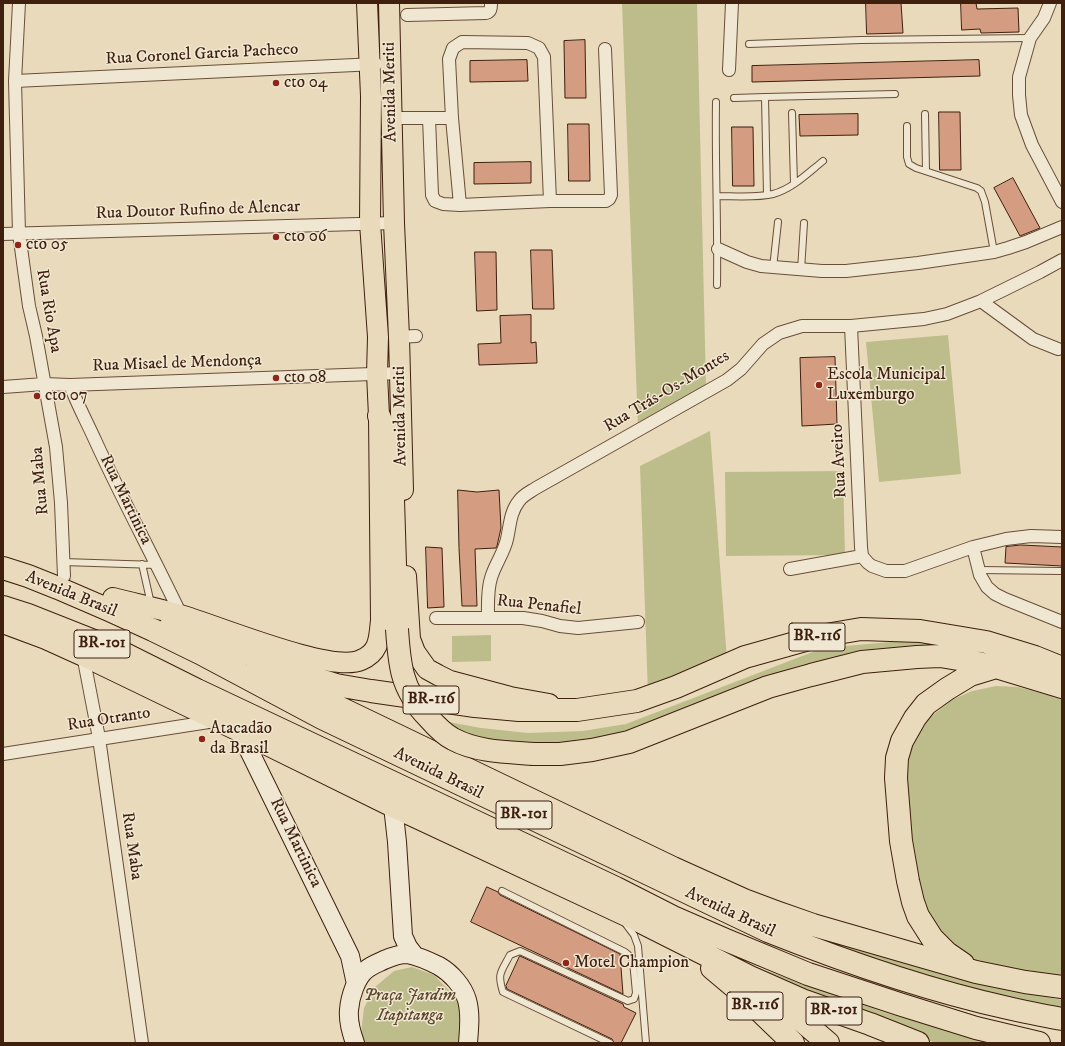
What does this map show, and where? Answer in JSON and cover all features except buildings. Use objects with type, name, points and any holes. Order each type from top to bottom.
[{"type":"highway","points":[[379,416],[390,447],[392,467],[397,629],[400,664],[408,689],[421,711],[452,739],[472,746],[493,750],[534,754],[560,754],[592,750],[630,742],[768,687],[862,662],[918,657],[940,656],[964,660],[996,667],[1062,688]]},
{"type":"highway","name":"Avenida Brasil","points":[[3,553],[64,569],[113,598],[155,614],[666,864],[744,900],[813,925],[976,972],[1025,982],[1062,987]]},
{"type":"highway","name":"Avenida Brasil","points":[[3,568],[58,588],[153,630],[200,653],[322,718],[768,931],[828,954],[919,985],[975,1000],[1062,1019]]},
{"type":"highway","name":"Avenida Brasil","points":[[3,606],[119,651],[197,690],[616,888],[673,917],[726,940],[808,974],[898,1004],[976,1028],[1038,1043]]},
{"type":"highway","name":"BR-116","points":[[155,614],[304,675],[336,685],[475,706],[520,710],[577,710],[636,701],[676,687],[744,657],[820,636],[861,629],[920,631],[986,642],[1035,657],[1062,668]]},
{"type":"highway","points":[[3,622],[46,638],[83,655],[220,720],[385,802]]},
{"type":"highway","points":[[976,972],[947,953],[932,938],[918,916],[908,881],[901,841],[896,778],[897,758],[902,741],[915,718],[926,704],[970,675],[996,667]]},
{"type":"highway","name":"BR-101","points":[[197,690],[231,711],[333,768],[385,802],[612,908],[750,977],[802,1000],[918,1043]]},
{"type":"highway","name":"BR-116","points":[[670,937],[716,971],[737,989],[779,1034],[793,1043]]},
{"type":"highway","name":"BR-116","points":[[750,977],[828,1043]]},
{"type":"main road","name":"Avenida Meriti","points":[[367,3],[371,96],[370,223],[378,337],[377,374],[379,416],[381,620],[379,642]]},
{"type":"main road","name":"Avenida Meriti","points":[[389,3],[394,222],[408,337],[400,373],[406,588],[410,639],[415,652],[427,668],[438,675],[450,680],[510,697],[577,710]]},
{"type":"main road","name":"Avenida Brasil","points":[[155,614],[181,615],[289,651],[321,660],[347,663],[360,661],[376,649],[379,642]]},
{"type":"street","name":"Rua Rio Apa","points":[[19,3],[15,81],[19,233],[29,306],[36,336],[44,384]]},
{"type":"street","points":[[407,15],[433,9],[486,13],[491,9],[491,3]]},
{"type":"street","points":[[729,70],[732,3]]},
{"type":"street","points":[[1050,3],[1044,18],[1030,38],[1019,76],[1019,95],[1021,115],[1032,145],[1062,202]]},
{"type":"street","points":[[460,204],[452,118],[449,59],[453,48],[462,42],[528,43],[539,48],[544,57],[550,201]]},
{"type":"street","points":[[429,118],[432,195],[435,201],[443,204],[460,204],[606,201],[609,199],[610,195],[605,49]]},
{"type":"street","name":"Rua Coronel Garcia Pacheco","points":[[15,81],[390,62]]},
{"type":"street","points":[[391,118],[452,118]]},
{"type":"street","name":"Rua Doutor Rufino de Alencar","points":[[3,234],[394,222]]},
{"type":"street","points":[[718,249],[761,266],[801,270],[846,271],[918,263],[994,252],[1026,242],[1062,227]]},
{"type":"street","name":"Rua Trás-Os-Montes","points":[[488,618],[488,592],[491,578],[503,551],[509,524],[518,501],[536,488],[727,380],[741,369],[763,344],[779,332],[802,326],[851,326],[924,319],[947,314],[981,301],[1062,260]]},
{"type":"street","points":[[981,301],[1033,339],[1058,350]]},
{"type":"street","name":"Rua Aveiro","points":[[851,326],[862,552]]},
{"type":"street","name":"Rua Misael de Mendonça","points":[[3,387],[44,384],[70,385],[400,373]]},
{"type":"street","name":"Rua Maba","points":[[44,384],[56,447],[64,569]]},
{"type":"street","name":"Rua Martinica","points":[[70,385],[116,485],[157,564],[181,615]]},
{"type":"street","points":[[790,569],[862,552],[872,566],[877,569],[886,571],[906,571],[973,547],[1000,540],[1025,537],[1062,537]]},
{"type":"street","points":[[973,547],[983,581],[995,594],[1062,622]]},
{"type":"street","name":"Rua Penafiel","points":[[436,618],[523,618],[560,626],[578,628],[638,622]]},
{"type":"street","name":"Rua Maba","points":[[83,655],[99,738],[142,1043]]},
{"type":"street","name":"Rua Otranto","points":[[3,754],[220,720]]},
{"type":"street","name":"Rua Martinica","points":[[239,730],[350,956],[356,984]]},
{"type":"street","points":[[385,802],[397,842],[403,936],[408,947],[415,956]]},
{"type":"street","points":[[397,842],[418,818]]},
{"type":"street","points":[[392,956],[403,936]]},
{"type":"street","points":[[355,1043],[350,1025],[349,1010],[356,984],[368,968],[392,956],[406,954],[434,963],[446,970],[456,981],[465,994],[470,1010],[468,1043]]},
{"type":"street","points":[[350,956],[368,968]]},
{"type":"lane","points":[[749,44],[861,40],[1030,38]]},
{"type":"lane","points":[[734,98],[895,94]]},
{"type":"lane","points":[[766,98],[767,195]]},
{"type":"lane","points":[[716,102],[717,285]]},
{"type":"lane","points":[[792,113],[794,184]]},
{"type":"lane","points":[[925,114],[926,171]]},
{"type":"lane","points":[[907,126],[908,161],[912,166],[977,188],[980,191],[985,202],[994,252]]},
{"type":"lane","points":[[717,196],[767,195],[783,190],[808,174],[823,161]]},
{"type":"lane","points":[[773,268],[778,222]]},
{"type":"lane","points":[[801,270],[804,223]]},
{"type":"lane","points":[[142,564],[155,614]]},
{"type":"lane","points":[[64,569],[157,564]]},
{"type":"lane","points":[[979,570],[1062,571]]},
{"type":"lane","points":[[502,891],[625,952],[630,956],[633,961],[636,993],[634,999],[628,1001],[520,952],[510,955],[500,975],[500,982],[503,992],[610,1043]]},
{"type":"lane","points":[[612,908],[631,930],[637,942],[646,1043]]},
{"type":"green space","points":[[622,3],[697,3],[706,388],[638,427]]},
{"type":"green space","points":[[948,335],[961,474],[879,482],[866,342]]},
{"type":"green space","points":[[710,431],[727,660],[648,695],[640,466]]},
{"type":"green space","points":[[843,471],[845,555],[726,556],[725,472]]},
{"type":"green space","points":[[491,635],[491,661],[452,662],[452,636]]},
{"type":"green space","points":[[913,640],[1030,663],[924,652],[654,729],[536,750],[463,734],[443,721],[481,728],[528,733],[583,731],[626,724],[823,648]]},
{"type":"green space","points":[[996,686],[1018,687],[1062,700],[1062,983],[975,960],[957,951],[928,920],[914,876],[903,776],[908,755],[917,734],[933,715],[952,700],[972,691]]},
{"type":"green space","points":[[568,829],[943,974],[1062,1000],[1062,1013],[940,989],[761,925]]},
{"type":"green space","points":[[702,948],[889,1014],[1004,1043],[933,1042],[787,984]]},
{"type":"green space","name":"Praça Jardim Itapitanga","points":[[412,967],[434,975],[458,1000],[464,1029],[458,1043],[364,1043],[361,1033],[364,1008],[375,987],[394,971]]},
{"type":"place","name":"cto 04","points":[[276,83]]},
{"type":"place","name":"cto 06","points":[[276,237]]},
{"type":"place","name":"cto 05","points":[[18,245]]},
{"type":"place","name":"cto 08","points":[[276,378]]},
{"type":"place","name":"Escola Municipal Luxemburgo","points":[[819,385]]},
{"type":"place","name":"cto 07","points":[[37,396]]},
{"type":"place","name":"Atacadão da Brasil","points":[[202,739]]},
{"type":"place","name":"Motel Champion","points":[[566,963]]}]
